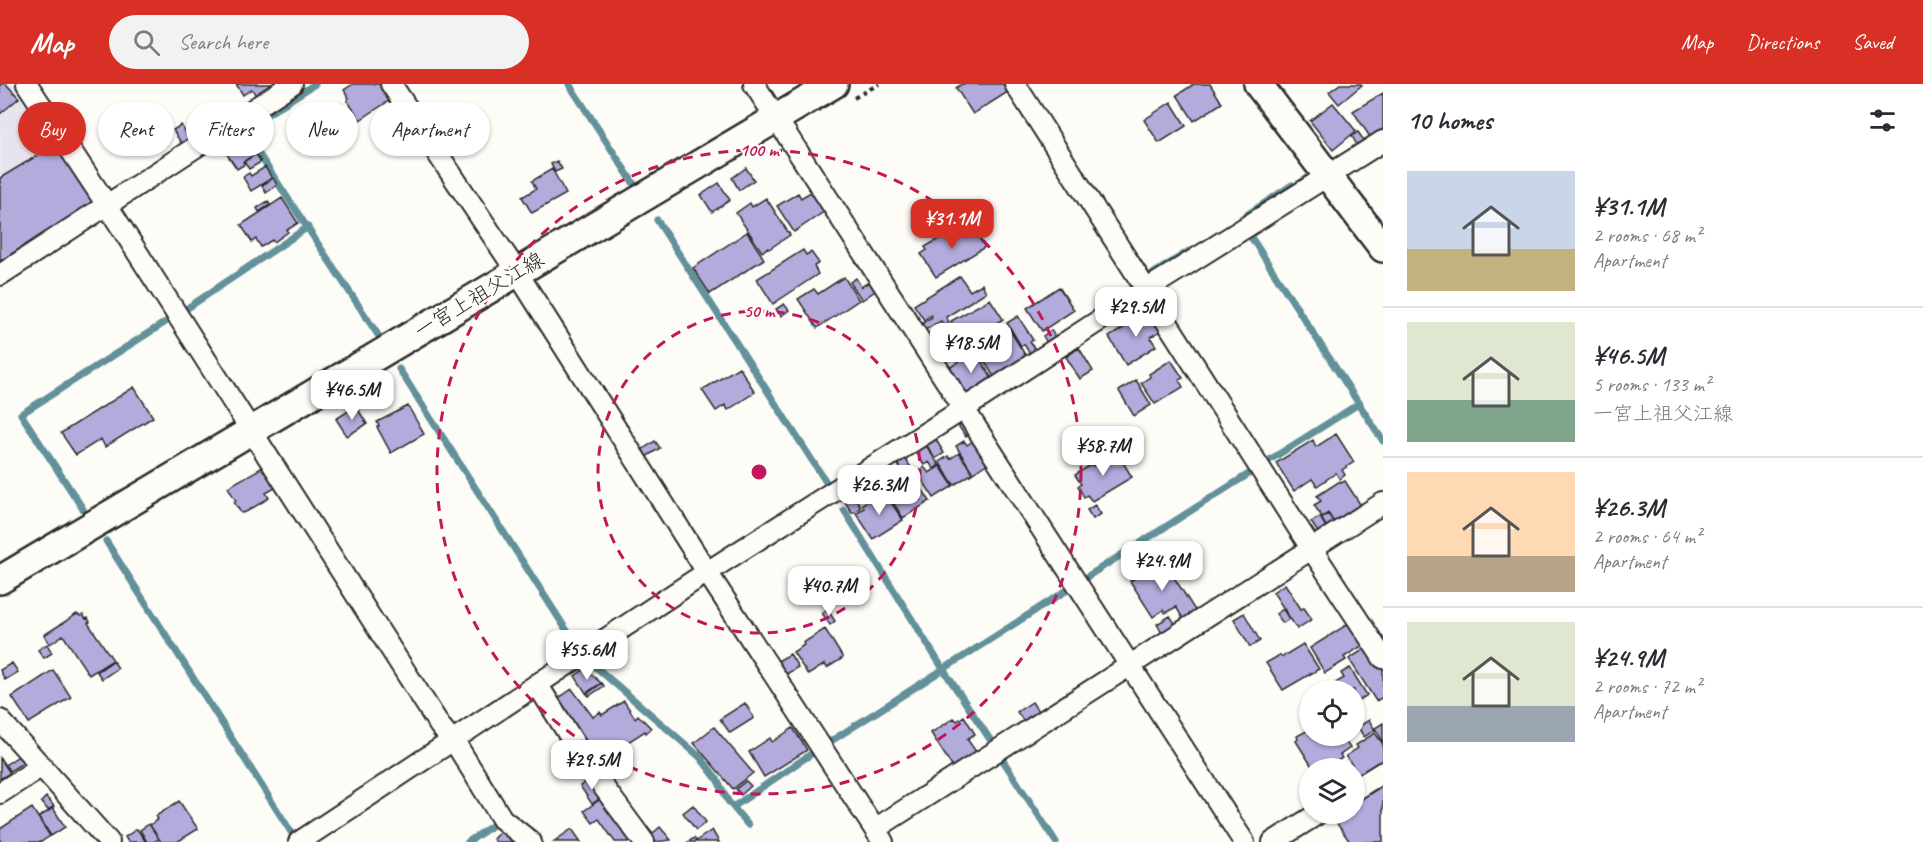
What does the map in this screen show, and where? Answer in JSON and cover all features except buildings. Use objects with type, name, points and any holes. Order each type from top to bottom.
[{"type":"main road","name":"一宮上祖父江線","points":[[0,580],[834,84]]},
{"type":"main road","points":[[1258,84],[1383,248]]},
{"type":"street","points":[[27,84],[107,205],[440,726],[453,741],[502,819],[531,842]]},
{"type":"street","points":[[0,275],[292,84]]},
{"type":"street","points":[[391,84],[517,273],[707,572],[879,835],[1130,665],[1383,503]]},
{"type":"street","points":[[754,84],[1244,842]]},
{"type":"street","points":[[1015,84],[1383,658]]},
{"type":"street","points":[[299,842],[707,572],[1383,141]]},
{"type":"street","points":[[537,684],[591,770],[644,842]]},
{"type":"street","points":[[0,720],[109,842]]},
{"type":"street","points":[[0,793],[42,766]]},
{"type":"street","points":[[1365,783],[1383,772]]},
{"type":"street","points":[[1273,842],[1302,824]]},
{"type":"shaded area","points":[[0,84],[19,84],[31,102],[18,102],[18,156],[66,156],[90,193],[91,205],[0,264]]},
{"type":"waterway","points":[[315,84],[243,130],[378,335]]},
{"type":"waterway","points":[[569,84],[634,184]]},
{"type":"waterway","points":[[1242,218],[1292,185]]},
{"type":"waterway","points":[[657,220],[828,485]]},
{"type":"waterway","points":[[183,311],[308,227]]},
{"type":"waterway","points":[[1249,234],[1383,441]]},
{"type":"waterway","points":[[1145,271],[1148,277],[1189,251]]},
{"type":"waterway","points":[[83,509],[21,414],[172,318]]},
{"type":"waterway","points":[[399,369],[578,648]]},
{"type":"waterway","points":[[1268,461],[1360,403]]},
{"type":"waterway","points":[[1085,578],[1255,470]]},
{"type":"waterway","points":[[844,510],[943,669],[993,744]]},
{"type":"waterway","points":[[106,541],[293,835]]},
{"type":"waterway","points":[[828,743],[1072,587]]},
{"type":"waterway","points":[[590,662],[700,757],[717,779],[728,801],[748,825]]},
{"type":"waterway","points":[[523,705],[534,698]]},
{"type":"waterway","points":[[733,807],[814,752]]},
{"type":"waterway","points":[[1002,759],[1056,842]]},
{"type":"waterway","points":[[468,842],[496,823]]}]
